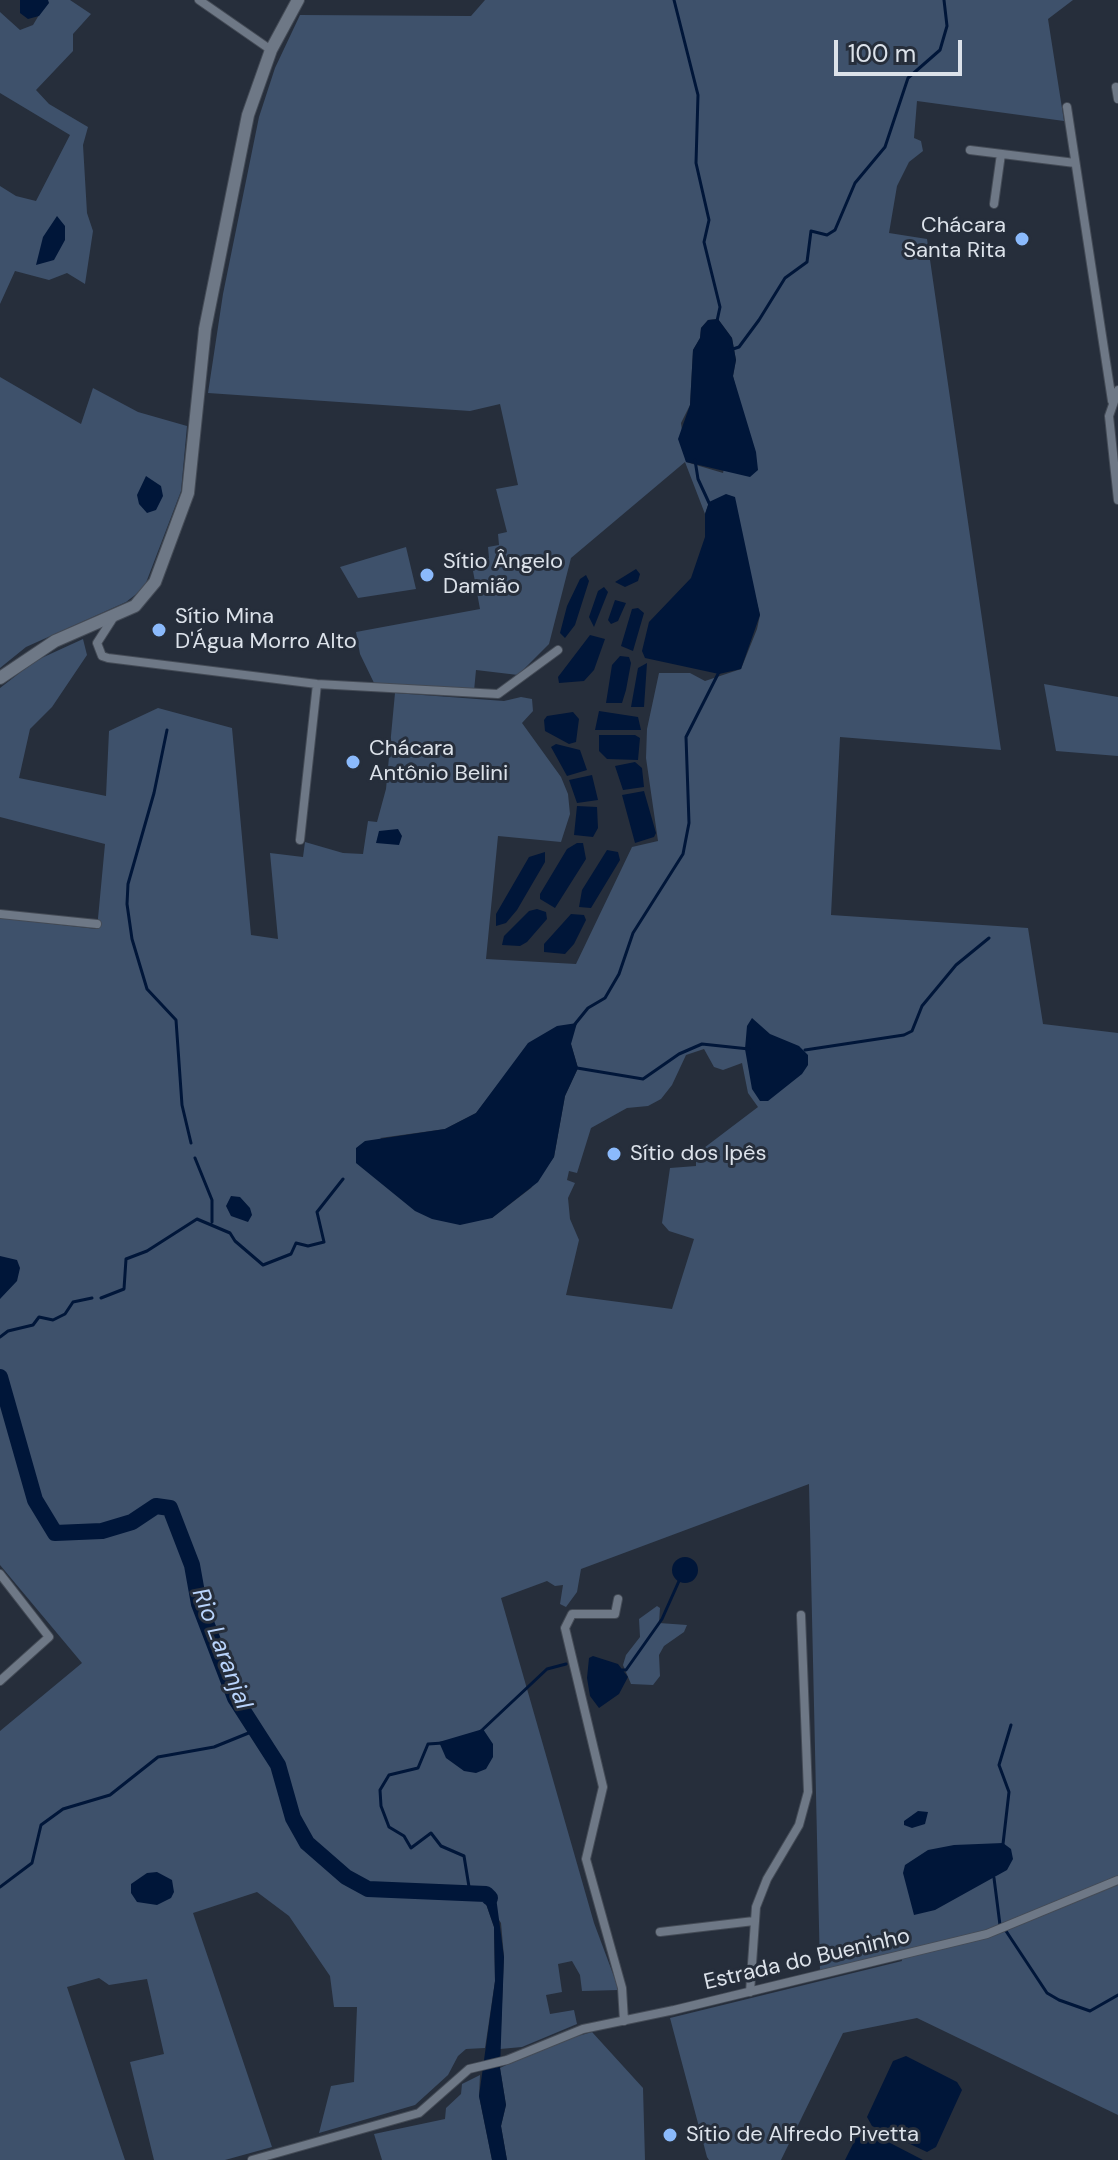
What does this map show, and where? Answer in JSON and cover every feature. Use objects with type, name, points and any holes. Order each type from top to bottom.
[{"type":"main road","points":[[0,678],[55,641],[135,606],[150,591],[188,493],[200,363],[248,115],[271,50],[298,0]]},
{"type":"street","points":[[199,0],[271,50]]},
{"type":"street","points":[[1116,87],[1118,99]]},
{"type":"street","points":[[1067,107],[1112,401],[1109,434],[1118,500]]},
{"type":"street","points":[[970,150],[1075,163]]},
{"type":"street","points":[[994,204],[1001,154]]},
{"type":"street","points":[[1112,401],[1118,390]]},
{"type":"street","points":[[116,615],[97,643],[102,656],[317,684],[498,694],[558,650]]},
{"type":"street","points":[[300,840],[317,684]]},
{"type":"street","points":[[0,914],[97,924]]},
{"type":"street","points":[[0,1574],[49,1637],[0,1681]]},
{"type":"street","points":[[618,1599],[615,1614],[572,1614],[565,1628],[603,1787],[586,1859],[622,1988],[624,2021]]},
{"type":"street","points":[[750,1992],[754,1921],[759,1895],[799,1825],[807,1801],[801,1615]]},
{"type":"street","name":"Estrada do Bueninho","points":[[252,2160],[419,2113],[462,2074],[583,2029],[987,1934],[1118,1880]]},
{"type":"street","points":[[660,1932],[754,1921]]},
{"type":"shaded area","points":[[20,0],[48,0],[49,3],[39,16],[28,19],[20,13]]},
{"type":"shaded area","points":[[48,0],[70,0],[91,14],[73,34],[73,51],[36,90],[49,104],[88,127],[83,145],[87,213],[93,231],[85,284],[67,273],[49,280],[15,271],[0,304],[0,186],[16,196],[36,201],[70,135],[0,93],[0,12],[20,30],[33,25]]},
{"type":"shaded area","points":[[485,0],[1073,0],[1048,19],[1064,121],[917,101],[914,138],[921,141],[923,151],[909,162],[897,186],[889,233],[927,239],[1001,750],[840,737],[831,915],[1028,928],[1043,1024],[1118,1033],[1118,2115],[917,2018],[843,2033],[781,2160],[709,2160],[707,2157],[670,2018],[902,1961],[900,1952],[820,1971],[809,1484],[581,1569],[577,1592],[566,1607],[560,1604],[563,1585],[555,1586],[547,1581],[501,1598],[594,1923],[619,1990],[582,1991],[580,1975],[572,1961],[558,1964],[562,1992],[546,1995],[550,2014],[574,2010],[577,2024],[522,2047],[500,2049],[504,1957],[501,1923],[484,1898],[494,1927],[495,1981],[485,2048],[466,2049],[458,2056],[448,2075],[415,2105],[319,2133],[331,2086],[354,2082],[357,2007],[334,2007],[330,1976],[289,1916],[257,1892],[193,1913],[272,2147],[225,2160],[154,2160],[130,2062],[164,2054],[147,1979],[109,1985],[99,1978],[67,1987],[125,2160],[0,2160],[0,1731],[82,1663],[0,1565],[0,918],[97,929],[105,844],[0,817],[0,688],[35,661],[83,639],[87,655],[52,707],[30,729],[19,778],[106,796],[109,731],[158,708],[232,728],[251,935],[278,939],[270,853],[303,857],[305,842],[343,853],[363,854],[368,821],[377,822],[386,789],[395,693],[504,701],[521,697],[532,699],[533,711],[522,723],[561,777],[568,794],[570,814],[561,842],[498,836],[486,959],[576,964],[632,847],[658,841],[646,758],[647,729],[659,673],[690,673],[705,681],[741,669],[757,629],[760,615],[751,580],[709,502],[705,514],[685,462],[571,558],[549,644],[518,675],[476,670],[474,691],[375,685],[360,654],[356,632],[480,609],[471,560],[489,558],[488,547],[499,545],[498,534],[507,532],[496,489],[518,485],[500,404],[470,411],[208,393],[223,294],[259,117],[275,68],[300,15],[471,16]],"holes":[[[718,319],[732,338],[736,360],[733,376],[739,403],[723,473],[686,462],[681,423],[690,405],[693,350],[700,338],[701,328],[708,320]],[[571,1044],[578,1068],[565,1096],[554,1157],[531,1188],[492,1218],[380,1138],[445,1129],[476,1113],[497,1086]],[[704,1049],[714,1067],[723,1070],[742,1063],[748,1093],[758,1107],[696,1154],[696,1166],[670,1168],[662,1223],[669,1231],[694,1239],[672,1309],[566,1295],[579,1240],[570,1219],[568,1198],[575,1183],[567,1180],[569,1171],[577,1173],[591,1128],[627,1108],[648,1106],[661,1099],[672,1085],[686,1055]]]},
{"type":"shaded area","points":[[57,216],[65,226],[65,240],[54,260],[36,265],[43,237]]},
{"type":"shaded area","points":[[718,319],[732,338],[736,360],[733,376],[756,452],[758,470],[750,477],[686,462],[678,439],[690,405],[693,350],[700,338],[701,328],[708,320]]},
{"type":"shaded area","points":[[0,377],[81,424],[93,388],[138,412],[187,426],[181,491],[144,588],[126,602],[26,647],[0,668]]},
{"type":"shaded area","points":[[146,476],[161,486],[163,496],[156,510],[147,513],[139,504],[137,495]]},
{"type":"shaded area","points":[[726,494],[735,497],[760,615],[741,669],[719,674],[645,658],[642,651],[649,622],[691,578],[705,537],[705,514],[709,502]]},
{"type":"shaded area","points":[[406,547],[416,589],[358,598],[340,567]]},
{"type":"shaded area","points":[[636,569],[640,574],[638,581],[625,587],[615,582]]},
{"type":"shaded area","points":[[586,575],[589,581],[575,625],[565,638],[560,633],[567,606],[580,579]]},
{"type":"shaded area","points":[[604,587],[608,592],[594,627],[589,617],[598,591]]},
{"type":"shaded area","points":[[615,600],[626,603],[618,621],[611,624],[608,620]]},
{"type":"shaded area","points":[[638,608],[644,613],[633,651],[621,646],[632,609]]},
{"type":"shaded area","points":[[590,635],[605,639],[594,670],[584,681],[559,683],[558,677]]},
{"type":"shaded area","points":[[620,656],[629,657],[631,663],[626,690],[622,703],[606,703],[612,665]]},
{"type":"shaded area","points":[[647,663],[644,707],[631,707],[638,668]]},
{"type":"shaded area","points":[[1044,684],[1118,697],[1118,756],[1056,751]]},
{"type":"shaded area","points":[[599,711],[638,717],[641,730],[595,730]]},
{"type":"shaded area","points":[[573,712],[579,719],[576,742],[569,744],[545,731],[544,720],[547,716]]},
{"type":"shaded area","points":[[599,735],[635,735],[640,738],[638,760],[607,759],[599,751]]},
{"type":"shaded area","points":[[556,744],[580,750],[587,770],[567,776],[551,747]]},
{"type":"shaded area","points":[[635,762],[642,768],[644,787],[623,790],[615,766]]},
{"type":"shaded area","points":[[592,775],[598,800],[577,803],[569,780]]},
{"type":"shaded area","points":[[644,791],[656,833],[654,837],[635,843],[622,795]]},
{"type":"shaded area","points":[[577,806],[597,807],[598,828],[593,837],[574,835]]},
{"type":"shaded area","points":[[398,829],[402,836],[399,845],[376,843],[379,831]]},
{"type":"shaded area","points":[[583,843],[586,859],[555,908],[540,899],[540,894],[567,849]]},
{"type":"shaded area","points":[[607,850],[618,852],[620,860],[591,908],[579,907],[582,890]]},
{"type":"shaded area","points":[[545,852],[545,862],[517,910],[506,923],[496,926],[496,914],[529,857]]},
{"type":"shaded area","points":[[537,909],[546,912],[547,919],[527,942],[520,946],[502,945],[504,936],[529,911]]},
{"type":"shaded area","points":[[571,914],[584,915],[586,920],[574,944],[565,954],[544,952],[544,944]]},
{"type":"shaded area","points":[[752,1018],[770,1034],[799,1046],[808,1055],[808,1065],[802,1074],[768,1101],[760,1101],[752,1089],[745,1049],[747,1026]]},
{"type":"shaded area","points":[[577,1023],[571,1044],[578,1068],[565,1096],[554,1157],[538,1182],[492,1218],[460,1225],[432,1219],[415,1211],[356,1163],[356,1148],[365,1141],[445,1129],[476,1113],[528,1043],[557,1026]]},
{"type":"shaded area","points":[[231,1196],[240,1197],[250,1208],[252,1215],[248,1222],[231,1216],[226,1206]]},
{"type":"shaded area","points":[[0,1256],[17,1260],[20,1268],[17,1281],[0,1299]]},
{"type":"shaded area","points":[[685,1557],[694,1561],[698,1570],[694,1579],[685,1583],[676,1579],[672,1570],[676,1561]]},
{"type":"shaded area","points":[[657,1606],[660,1608],[659,1623],[687,1625],[684,1632],[664,1646],[659,1655],[660,1676],[653,1685],[631,1684],[623,1665],[626,1655],[640,1637],[639,1619]]},
{"type":"shaded area","points":[[593,1656],[618,1664],[628,1677],[619,1694],[599,1708],[590,1696],[587,1678],[589,1658]]},
{"type":"shaded area","points":[[483,1729],[493,1744],[493,1757],[486,1769],[476,1773],[464,1771],[446,1758],[439,1742]]},
{"type":"shaded area","points":[[918,1811],[928,1812],[925,1824],[912,1828],[904,1825],[904,1821]]},
{"type":"shaded area","points":[[1003,1843],[1011,1849],[1013,1859],[1007,1870],[935,1910],[914,1915],[903,1873],[905,1865],[928,1850],[954,1845]]},
{"type":"shaded area","points":[[157,1872],[172,1880],[174,1892],[171,1898],[157,1905],[137,1902],[131,1893],[131,1884],[147,1873]]},
{"type":"shaded area","points":[[485,1888],[496,1897],[504,1957],[500,2068],[506,2105],[501,2126],[507,2160],[492,2160],[479,2096],[495,1981],[494,1927],[484,1898],[470,1893]]},
{"type":"shaded area","points":[[592,2032],[643,2088],[645,2160],[507,2160],[501,2126],[506,2105],[500,2068],[550,2044]]},
{"type":"shaded area","points":[[906,2056],[957,2082],[962,2090],[936,2147],[927,2152],[872,2126],[867,2117],[893,2061]]},
{"type":"shaded area","points":[[480,2075],[479,2096],[492,2160],[382,2160],[374,2134],[445,2119],[446,2108],[461,2094],[462,2084]]},
{"type":"shaded area","points":[[865,2132],[923,2160],[845,2160],[857,2136]]},
{"type":"waterway","points":[[674,0],[698,95],[696,163],[709,220],[704,242],[720,307],[717,321]]},
{"type":"waterway","points":[[730,350],[739,347],[785,278],[807,262],[811,231],[827,235],[835,230],[855,183],[885,147],[908,78],[940,50],[947,26],[944,0]]},
{"type":"waterway","points":[[695,460],[698,479],[710,505]]},
{"type":"waterway","points":[[575,1024],[588,1008],[605,998],[619,974],[633,933],[683,854],[689,823],[686,737],[719,672]]},
{"type":"waterway","points":[[167,730],[154,793],[128,884],[127,904],[132,939],[147,989],[176,1020],[182,1105],[191,1143]]},
{"type":"waterway","points":[[805,1050],[904,1035],[912,1031],[922,1006],[956,965],[989,938]]},
{"type":"waterway","points":[[577,1068],[643,1079],[679,1054],[702,1044],[749,1049]]},
{"type":"waterway","points":[[195,1158],[212,1200],[212,1222]]},
{"type":"waterway","points":[[101,1298],[124,1289],[126,1259],[147,1251],[197,1219],[230,1233],[263,1265],[291,1254],[296,1243],[308,1246],[324,1242],[317,1212],[343,1179]]},
{"type":"waterway","points":[[0,1337],[8,1331],[33,1325],[39,1317],[53,1320],[65,1314],[73,1302],[92,1298]]},
{"type":"waterway","name":"Rio Laranjal","points":[[0,1377],[35,1500],[55,1533],[102,1531],[132,1522],[156,1506],[170,1508],[192,1565],[199,1604],[235,1698],[278,1765],[293,1818],[307,1843],[346,1877],[368,1889],[486,1894],[490,1898]]},
{"type":"waterway","points":[[622,1670],[626,1670],[662,1619],[679,1581]]},
{"type":"waterway","points":[[480,1732],[547,1669],[566,1664]]},
{"type":"waterway","points":[[1003,1844],[1009,1792],[999,1765],[1011,1725]]},
{"type":"waterway","points":[[0,1887],[32,1863],[41,1825],[63,1809],[110,1795],[158,1757],[214,1747],[256,1730]]},
{"type":"waterway","points":[[443,1743],[428,1744],[418,1768],[389,1775],[380,1790],[381,1806],[389,1827],[404,1836],[411,1848],[431,1833],[441,1846],[464,1856],[470,1893]]},
{"type":"waterway","points":[[994,1878],[1000,1925]]},
{"type":"waterway","points":[[1006,1931],[1047,1993],[1059,2000],[1090,2011],[1118,1995]]},
{"type":"place","name":"Chácara Santa Rita","points":[[1022,239]]},
{"type":"place","name":"Sítio Ângelo Damião","points":[[427,575]]},
{"type":"place","name":"Sítio Mina D'Água Morro Alto","points":[[159,630]]},
{"type":"place","name":"Chácara Antônio Belini","points":[[353,762]]},
{"type":"place","name":"Sítio dos Ipês","points":[[614,1154]]},
{"type":"place","name":"Sítio de Alfredo Pivetta","points":[[670,2135]]}]
